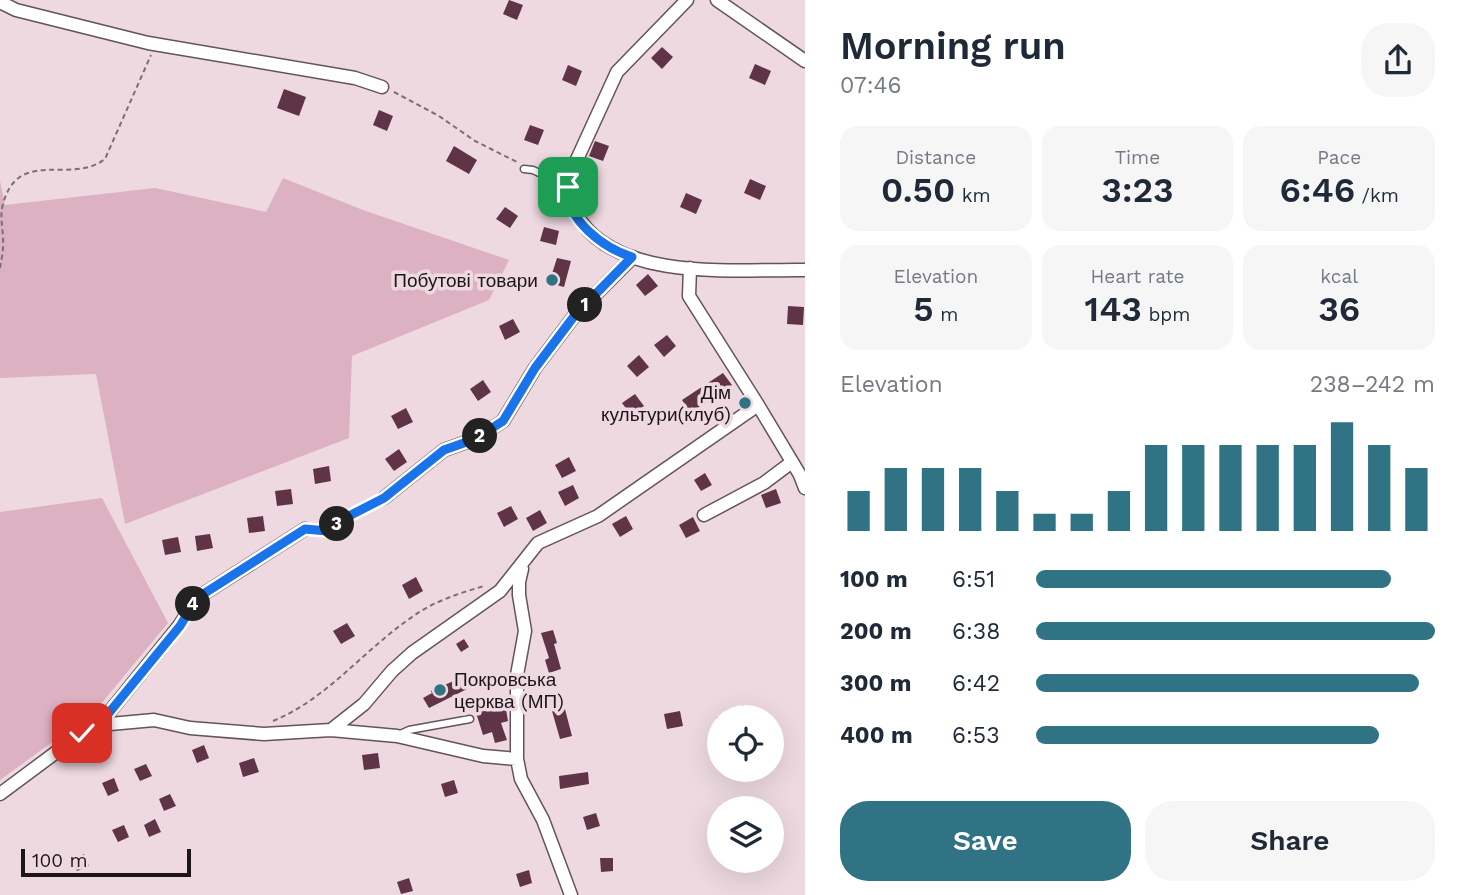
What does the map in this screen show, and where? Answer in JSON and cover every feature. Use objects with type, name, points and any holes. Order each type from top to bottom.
[{"type":"street","points":[[687,0],[617,72],[568,179],[567,197],[574,213],[603,243],[657,265],[805,270]]},
{"type":"street","points":[[717,0],[805,61]]},
{"type":"street","points":[[0,2],[16,10],[155,44],[355,78],[382,87]]},
{"type":"street","points":[[384,498],[444,450],[475,439],[503,421],[528,377],[575,315],[632,257]]},
{"type":"street","points":[[690,268],[689,296],[758,405],[805,488]]},
{"type":"street","points":[[331,730],[364,704],[392,671],[412,653],[500,591],[538,543],[598,516],[758,405]]},
{"type":"street","points":[[704,515],[764,483],[792,462]]},
{"type":"street","points":[[99,725],[180,626],[197,598],[305,529]]},
{"type":"street","points":[[523,563],[519,582],[525,631],[517,675],[517,759],[521,779],[543,820],[570,895]]},
{"type":"street","points":[[0,794],[82,733],[99,725],[153,720],[190,727],[264,734],[331,730],[397,736],[483,756],[517,759]]},
{"type":"lane","points":[[524,170],[533,170],[568,187]]},
{"type":"lane","points":[[397,736],[409,730],[470,719]]},
{"type":"path","points":[[0,268],[3,248],[1,211],[8,187],[32,171],[93,168],[105,159],[155,44]]},
{"type":"path","points":[[382,87],[439,116],[475,141],[519,162],[524,170]]},
{"type":"path","points":[[305,529],[327,531],[384,498]]},
{"type":"path","points":[[267,723],[290,714],[331,686],[415,615],[457,593],[493,584]]},
{"type":"shaded area","points":[[283,178],[363,210],[509,260],[489,300],[352,356],[349,438],[125,524],[96,374],[0,378],[0,181],[5,205],[155,188],[266,212]]},
{"type":"shaded area","points":[[102,498],[168,623],[95,711],[0,780],[0,512]]},
{"type":"building","points":[[509,0],[523,5],[517,20],[503,14]]},
{"type":"building","points":[[662,47],[673,57],[662,69],[651,58]]},
{"type":"building","points":[[755,64],[771,71],[765,85],[749,78]]},
{"type":"building","points":[[568,65],[582,71],[576,86],[562,80]]},
{"type":"building","points":[[284,89],[306,97],[299,116],[277,108]]},
{"type":"building","points":[[379,110],[393,116],[387,131],[373,125]]},
{"type":"building","points":[[530,125],[544,130],[538,145],[524,140]]},
{"type":"building","points":[[595,141],[609,146],[603,161],[589,156]]},
{"type":"building","points":[[454,146],[477,160],[469,174],[446,161]]},
{"type":"building","points":[[750,179],[766,186],[760,200],[744,193]]},
{"type":"building","points":[[686,193],[702,200],[696,214],[680,207]]},
{"type":"building","points":[[505,207],[518,216],[510,228],[496,219]]},
{"type":"building","points":[[544,227],[559,231],[556,245],[540,241]]},
{"type":"building","points":[[557,258],[571,261],[564,287],[549,283]]},
{"type":"building","points":[[648,274],[658,286],[645,296],[636,285]]},
{"type":"building","points":[[788,306],[804,307],[803,325],[787,324]]},
{"type":"building","points":[[513,319],[520,332],[505,340],[499,326]]},
{"type":"building","points":[[667,335],[676,346],[664,357],[654,345]]},
{"type":"building","points":[[639,355],[649,367],[637,377],[627,366]]},
{"type":"building","points":[[723,373],[732,385],[690,413],[682,400]]},
{"type":"building","points":[[483,380],[491,392],[478,401],[470,389]]},
{"type":"building","points":[[635,394],[644,406],[631,415],[622,403]]},
{"type":"building","points":[[406,408],[413,422],[398,429],[391,416]]},
{"type":"building","points":[[399,449],[407,462],[394,471],[385,459]]},
{"type":"building","points":[[569,457],[576,471],[562,478],[555,465]]},
{"type":"building","points":[[329,466],[331,481],[315,484],[313,469]]},
{"type":"building","points":[[705,473],[712,485],[701,491],[694,480]]},
{"type":"building","points":[[573,485],[579,498],[565,506],[558,492]]},
{"type":"building","points":[[291,489],[293,504],[277,506],[275,491]]},
{"type":"building","points":[[776,489],[781,503],[766,508],[761,495]]},
{"type":"building","points":[[511,506],[518,519],[504,527],[497,513]]},
{"type":"building","points":[[540,510],[547,523],[533,531],[526,518]]},
{"type":"building","points":[[263,516],[265,531],[249,533],[247,518]]},
{"type":"building","points":[[626,516],[633,529],[620,537],[612,524]]},
{"type":"building","points":[[693,517],[700,531],[686,538],[679,525]]},
{"type":"building","points":[[210,534],[213,548],[197,551],[195,536]]},
{"type":"building","points":[[178,537],[181,552],[165,555],[162,540]]},
{"type":"building","points":[[416,577],[423,591],[409,599],[402,585]]},
{"type":"building","points":[[347,623],[355,636],[341,644],[333,631]]},
{"type":"building","points":[[553,630],[561,669],[549,673],[545,660],[549,658],[541,633]]},
{"type":"building","points":[[464,639],[469,647],[461,652],[456,644]]},
{"type":"building","points":[[467,675],[473,686],[429,708],[423,698],[432,693],[431,691]]},
{"type":"building","points":[[561,694],[572,736],[560,739],[548,697]]},
{"type":"building","points":[[487,699],[489,705],[505,703],[508,721],[501,723],[507,740],[495,743],[492,732],[483,735],[473,703]]},
{"type":"building","points":[[680,711],[683,726],[667,729],[664,714]]},
{"type":"building","points":[[204,745],[209,758],[197,763],[192,750]]},
{"type":"building","points":[[378,753],[380,768],[364,770],[362,755]]},
{"type":"building","points":[[254,758],[259,772],[243,777],[239,763]]},
{"type":"building","points":[[146,764],[152,776],[140,781],[134,769]]},
{"type":"building","points":[[588,772],[589,784],[560,789],[559,776]]},
{"type":"building","points":[[114,778],[119,791],[108,796],[102,783]]},
{"type":"building","points":[[454,780],[458,793],[445,797],[441,784]]},
{"type":"building","points":[[170,794],[176,806],[164,811],[159,799]]},
{"type":"building","points":[[596,813],[600,826],[587,830],[583,817]]},
{"type":"building","points":[[155,819],[161,832],[149,837],[144,825]]},
{"type":"building","points":[[124,825],[129,837],[118,842],[112,830]]},
{"type":"building","points":[[84,854],[89,866],[77,871],[72,859]]},
{"type":"building","points":[[600,858],[613,858],[613,871],[601,872]]},
{"type":"building","points":[[529,870],[532,883],[520,887],[516,874]]},
{"type":"building","points":[[409,878],[413,891],[401,894],[397,882]]},
{"type":"place","name":"Побутові товари","points":[[552,280]]},
{"type":"place","name":"Дім культури(клуб)","points":[[745,403]]},
{"type":"place","name":"Покровська церква (МП)","points":[[440,690]]},
{"type":"route","points":[[82,733],[99,725],[180,626],[197,598],[305,529],[327,531],[384,498],[444,450],[475,439],[503,421],[535,368],[575,315],[632,257],[603,243],[587,229],[574,213],[567,197],[568,187]]}]
